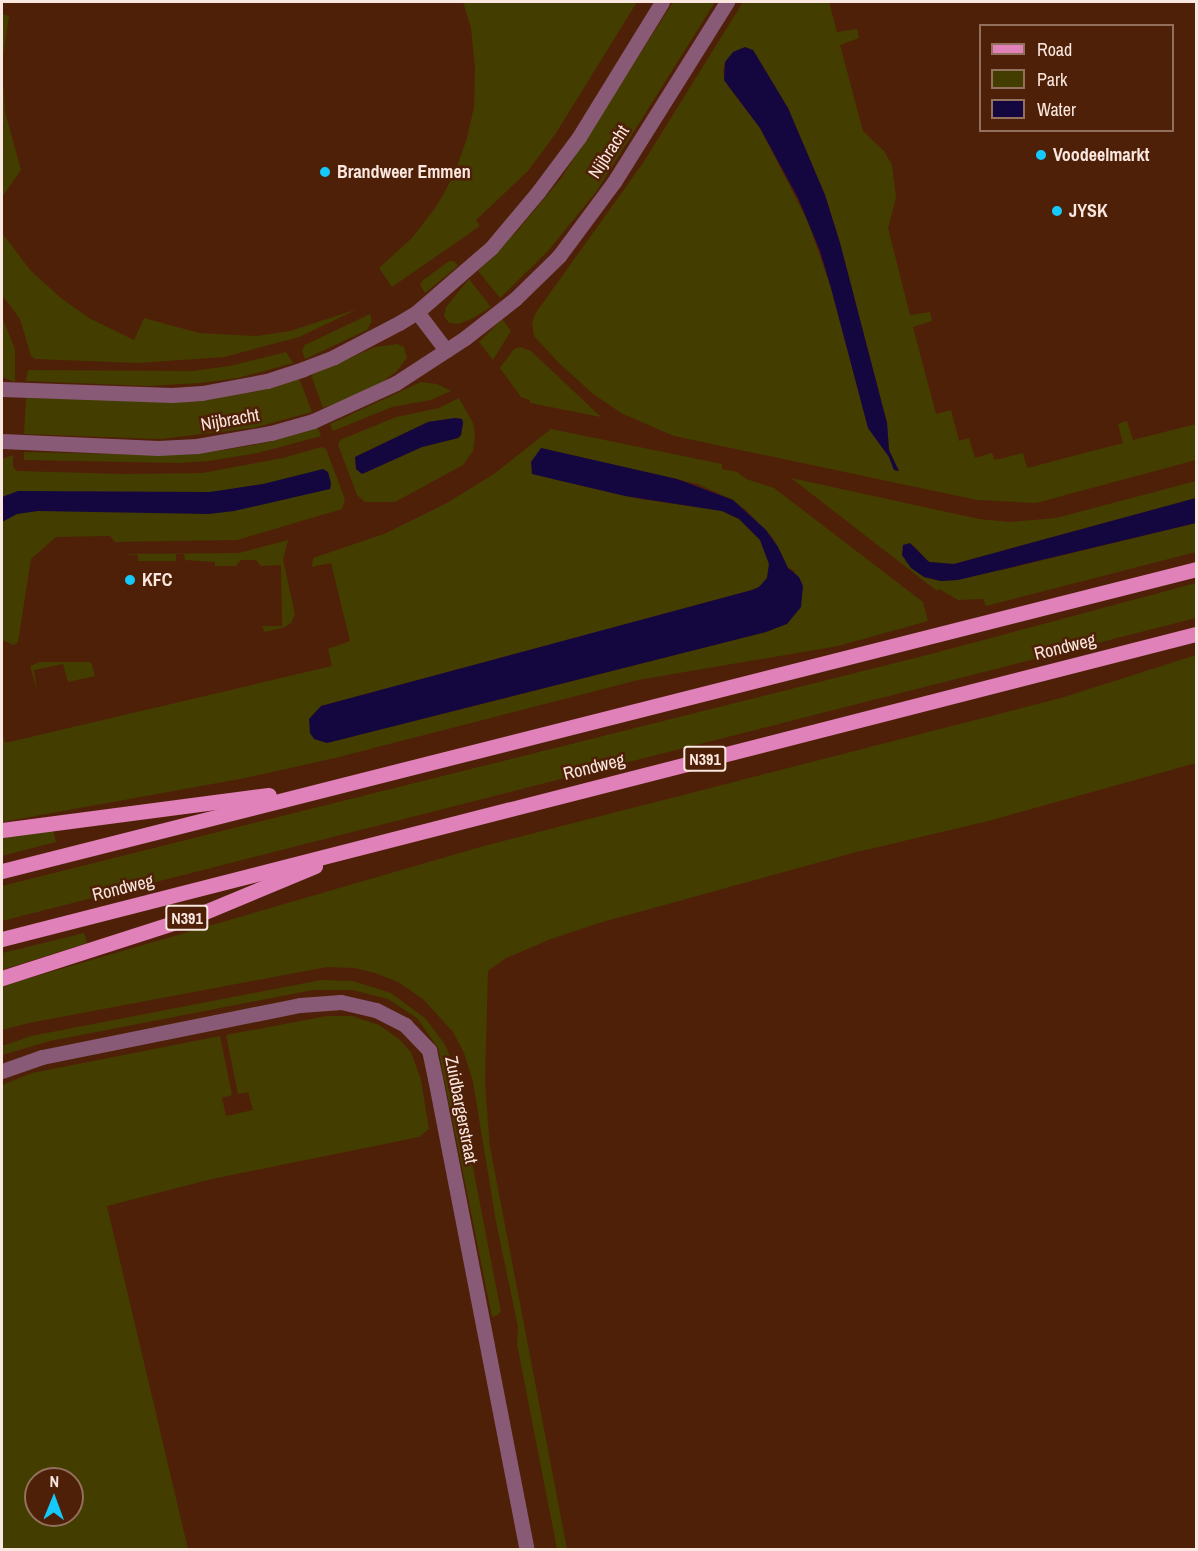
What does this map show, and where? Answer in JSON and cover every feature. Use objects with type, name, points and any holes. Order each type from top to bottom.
[{"type":"main road","points":[[2,872],[1197,569]]},
{"type":"main road","name":"Rondweg","points":[[2,939],[1197,634]]},
{"type":"main road","points":[[2,830],[336,786]]},
{"type":"main road","name":"N391","points":[[2,978],[195,916],[368,845]]},
{"type":"street","name":"Nijbracht","points":[[2,390],[172,395],[225,389],[267,381],[334,357],[417,312],[491,248],[538,192],[579,137],[662,2]]},
{"type":"street","name":"Nijbracht","points":[[2,441],[158,448],[196,446],[271,433],[321,418],[396,383],[446,350],[515,299],[559,256],[614,182],[727,2]]},
{"type":"street","points":[[417,312],[446,350]]},
{"type":"street","name":"Zuidbargerstraat","points":[[2,1071],[42,1057],[300,1005],[341,1002],[376,1010],[405,1025],[429,1050],[526,1550]]},
{"type":"green space","points":[[463,2],[637,2],[556,133],[528,171],[476,220],[480,226],[392,287],[379,268],[412,238],[436,207],[454,175],[467,138],[474,107],[475,68],[471,28]]},
{"type":"green space","points":[[673,2],[715,2],[596,192],[548,251],[500,298],[478,271],[518,230],[562,177]]},
{"type":"green space","points":[[743,2],[829,2],[837,32],[857,29],[859,38],[840,45],[863,131],[884,151],[892,165],[896,198],[888,228],[910,315],[930,312],[932,321],[913,327],[936,414],[951,410],[959,441],[969,438],[975,458],[992,453],[995,460],[1023,453],[1027,468],[1123,443],[1118,424],[1127,421],[1133,440],[1196,424],[1196,460],[1036,503],[977,500],[674,436],[621,413],[592,393],[559,363],[534,336],[532,324],[535,314],[643,163]],"holes":[[[753,50],[788,108],[825,195],[840,243],[887,423],[889,450],[898,471],[894,470],[889,457],[868,427],[831,288],[808,222],[760,128],[728,86],[723,73],[725,62]]]},
{"type":"green space","points":[[2,14],[9,16],[2,63]]},
{"type":"green space","points":[[2,63],[5,112],[21,170],[2,197]]},
{"type":"green space","points":[[2,233],[31,271],[61,298],[89,318],[134,340],[144,318],[199,333],[257,336],[290,331],[358,309],[299,337],[224,357],[138,363],[35,359],[31,356],[20,319],[2,295]]},
{"type":"green space","points":[[449,261],[454,261],[458,266],[425,293],[420,285],[422,281]]},
{"type":"green space","points":[[469,279],[491,307],[459,324],[449,323],[444,316],[446,307]]},
{"type":"green space","points":[[370,314],[372,321],[367,330],[305,359],[302,351],[305,345]]},
{"type":"green space","points":[[2,317],[15,349],[15,382],[2,377]]},
{"type":"green space","points":[[502,319],[511,331],[493,360],[479,342]]},
{"type":"green space","points":[[397,344],[404,347],[407,358],[396,372],[372,389],[323,408],[311,375],[375,347]]},
{"type":"green space","points":[[520,347],[531,351],[601,417],[530,403],[530,400],[521,397],[500,368],[514,349]]},
{"type":"green space","points":[[286,352],[293,363],[238,378],[200,383],[147,386],[26,381],[28,370],[193,371],[230,366]]},
{"type":"green space","points":[[299,378],[312,412],[253,428],[160,439],[24,434],[26,398],[191,401],[253,392]]},
{"type":"green space","points":[[421,382],[437,384],[451,391],[431,400],[392,407],[333,431],[330,424]]},
{"type":"green space","points":[[459,398],[473,423],[475,435],[473,451],[463,465],[395,502],[365,502],[357,495],[338,445],[340,440],[396,417],[439,408]],"holes":[[[462,419],[461,435],[458,438],[422,447],[362,474],[355,457],[428,422]]]},
{"type":"green space","points":[[318,428],[321,436],[258,453],[209,461],[179,463],[24,460],[24,452],[151,455],[224,450],[264,443]]},
{"type":"green space","points":[[551,429],[722,464],[722,469],[737,472],[746,479],[774,488],[923,602],[928,621],[838,646],[638,680],[335,758],[240,779],[2,822],[2,732],[5,743],[332,666],[328,649],[350,641],[331,563],[312,567],[313,558],[384,534],[447,503],[494,474]],"holes":[[[541,448],[698,484],[733,500],[747,511],[773,538],[788,568],[795,571],[766,632],[327,743],[321,706],[752,590],[759,587],[767,578],[769,564],[760,540],[739,519],[722,511],[640,499],[553,479]]]},
{"type":"green space","points":[[321,447],[326,449],[345,499],[342,509],[237,540],[115,542],[110,536],[56,537],[31,559],[18,642],[14,645],[2,640],[2,459],[13,455],[13,467],[17,471],[125,474],[202,473],[283,458]]},
{"type":"green space","points":[[791,478],[979,519],[1010,522],[1056,518],[1196,481],[1196,498],[954,564],[929,562],[913,545],[905,561],[924,577],[941,581],[1007,569],[1196,523],[1196,552],[986,606],[983,599],[958,600],[939,589],[937,591]]},
{"type":"green space","points":[[288,540],[283,560],[295,614],[291,623],[285,627],[265,632],[262,626],[282,626],[281,565],[261,566],[256,560],[241,560],[236,566],[215,566],[215,562],[185,560],[184,554],[176,554],[176,561],[138,561],[138,555],[120,554],[239,553]]},
{"type":"green space","points":[[1196,583],[1196,618],[2,921],[2,886],[927,655]]},
{"type":"green space","points":[[1196,655],[1196,763],[988,821],[853,853],[599,923],[551,939],[506,958],[488,971],[485,1082],[490,1147],[567,1549],[557,1549],[517,1344],[518,1327],[496,1222],[473,1082],[464,1053],[453,1032],[423,999],[398,982],[375,973],[355,968],[327,967],[2,1030],[2,986],[484,846],[1061,698]]},
{"type":"green space","points":[[40,662],[91,662],[95,676],[68,682],[63,664],[34,670],[37,690],[30,666]]},
{"type":"green space","points":[[53,830],[56,842],[2,856],[2,838]]},
{"type":"green space","points":[[84,933],[87,943],[2,970],[2,953]]},
{"type":"green space","points":[[321,980],[353,981],[391,993],[426,1019],[446,1046],[462,1091],[469,1147],[501,1312],[496,1316],[492,1317],[438,1048],[417,1018],[388,999],[352,990],[313,990],[50,1041],[2,1055],[2,1046],[31,1036]]},
{"type":"green space","points":[[327,1016],[352,1016],[379,1025],[399,1039],[411,1052],[421,1080],[429,1129],[419,1137],[212,1179],[107,1206],[188,1549],[2,1549],[2,1085],[32,1073],[220,1036],[232,1095],[222,1098],[226,1116],[253,1110],[248,1092],[238,1094],[226,1035]]},
{"type":"water","points":[[745,47],[753,50],[788,108],[825,195],[840,243],[887,423],[889,450],[899,471],[894,470],[889,457],[868,428],[820,251],[798,198],[760,128],[724,80],[725,62],[733,52]]},
{"type":"water","points":[[462,419],[463,423],[461,435],[458,438],[422,447],[362,474],[356,469],[355,457],[428,422]]},
{"type":"water","points":[[541,448],[677,479],[733,500],[766,530],[778,547],[788,568],[799,577],[803,586],[801,607],[787,624],[766,632],[327,743],[314,739],[310,733],[309,719],[321,706],[752,590],[759,587],[767,578],[769,564],[760,540],[739,519],[722,511],[625,496],[532,474],[531,462]]},
{"type":"water","points":[[323,469],[328,472],[330,489],[234,511],[209,514],[38,511],[17,514],[2,522],[2,497],[18,491],[210,492],[263,484]]},
{"type":"water","points":[[1196,498],[1196,523],[958,580],[941,581],[924,577],[911,568],[902,555],[903,545],[910,543],[929,562],[954,564]]},
{"type":"place","name":"Voodeelmarkt","points":[[1041,155]]},
{"type":"place","name":"Brandweer Emmen","points":[[325,172]]},
{"type":"place","name":"JYSK","points":[[1057,211]]},
{"type":"place","name":"KFC","points":[[130,580]]}]
